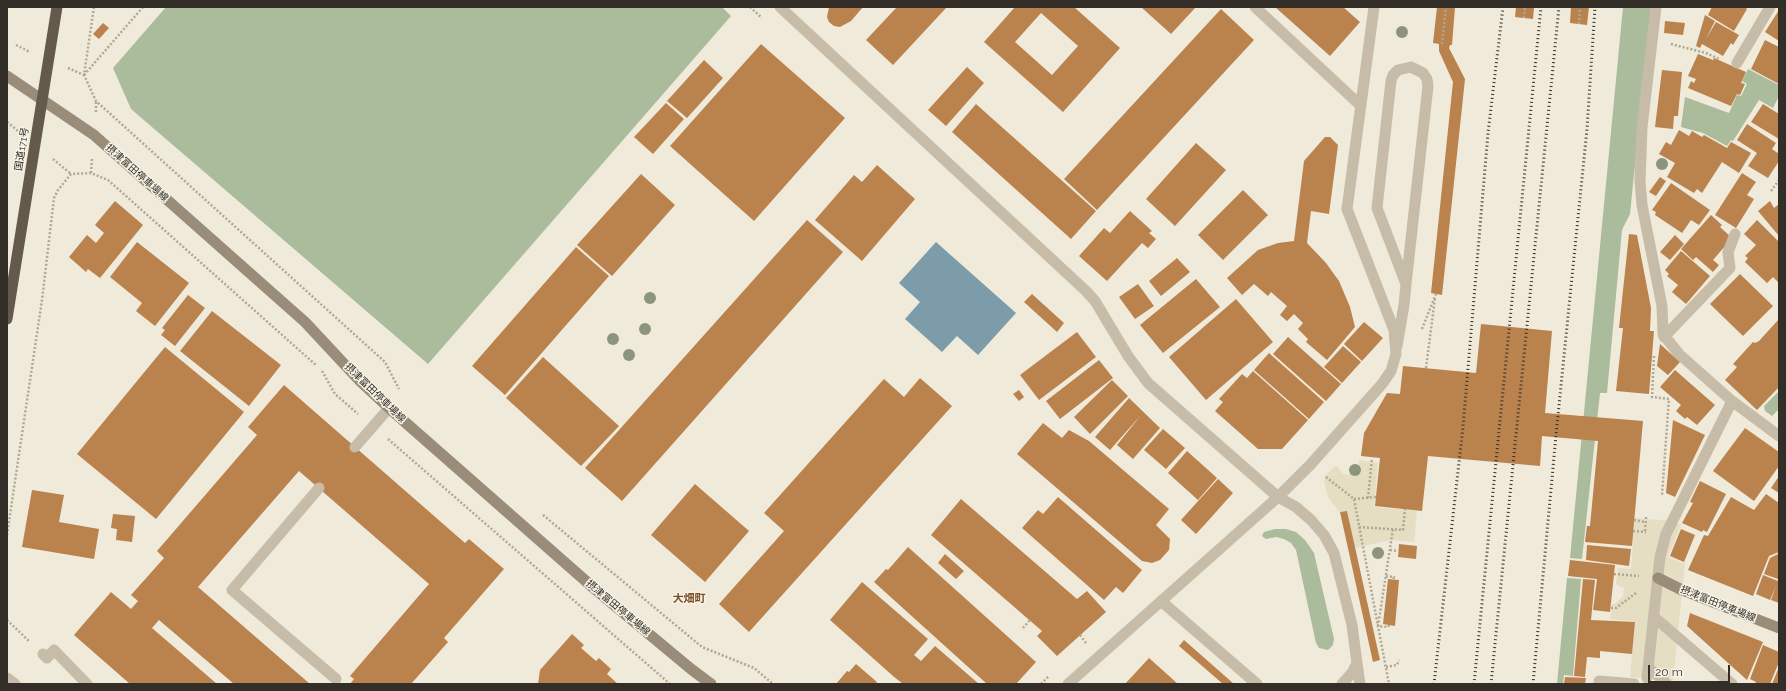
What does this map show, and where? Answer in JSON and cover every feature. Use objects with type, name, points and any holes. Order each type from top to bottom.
[{"type":"highway","name":"国道171号","points":[[7,319],[57,7]]},
{"type":"main road","name":"摂津富田停車場線","points":[[7,76],[94,135],[106,145],[305,322],[360,381],[389,408],[596,590],[711,684]]},
{"type":"main road","name":"摂津富田停車場線","points":[[1658,578],[1682,590],[1779,628]]},
{"type":"street","points":[[780,7],[1086,291],[1095,301],[1128,356],[1148,383],[1278,497],[1296,507],[1311,520],[1324,535],[1334,553],[1352,625],[1360,684]]},
{"type":"street","points":[[1255,7],[1361,106]]},
{"type":"street","points":[[1374,7],[1347,208],[1394,330],[1396,346]]},
{"type":"street","points":[[1656,7],[1642,127],[1640,181],[1642,205],[1662,306],[1664,336],[1679,354],[1732,401],[1779,436]]},
{"type":"street","points":[[1737,63],[1770,7]]},
{"type":"street","points":[[1068,684],[1278,497],[1311,464],[1382,384],[1392,370],[1404,305],[1428,86],[1427,79],[1423,73],[1411,67],[1398,70],[1393,75],[1391,81],[1377,208],[1406,284]]},
{"type":"street","points":[[1664,336],[1730,268],[1728,252],[1736,234]]},
{"type":"street","points":[[1667,684],[1647,677],[1660,557],[1666,534],[1732,401]]},
{"type":"street","points":[[355,447],[389,408]]},
{"type":"street","points":[[319,488],[232,590],[336,679]]},
{"type":"street","points":[[1162,601],[1257,684]]},
{"type":"street","points":[[1654,617],[1732,684]]},
{"type":"street","points":[[44,654],[47,658],[54,650],[87,684]]},
{"type":"street","points":[[1342,684],[1352,673],[1357,663]]},
{"type":"street","points":[[7,678],[15,684]]},
{"type":"street","points":[[1598,684],[1599,681],[1634,684]]},
{"type":"path","points":[[94,7],[84,75],[96,101],[385,362],[401,392]]},
{"type":"path","points":[[84,75],[143,7]]},
{"type":"path","points":[[750,7],[767,23]]},
{"type":"path","points":[[1442,44],[1446,7]]},
{"type":"path","points":[[1524,18],[1525,7]]},
{"type":"path","points":[[1579,24],[1580,7]]},
{"type":"path","points":[[1653,39],[1706,53],[1735,65],[1737,63]]},
{"type":"path","points":[[7,535],[42,300],[54,198],[58,190],[71,174],[91,173],[108,180]]},
{"type":"path","points":[[1771,191],[1779,180]]},
{"type":"path","points":[[1426,368],[1436,294]]},
{"type":"path","points":[[1662,497],[1669,399],[1652,398],[1655,343],[1664,336]]},
{"type":"path","points":[[1368,498],[1372,458]]},
{"type":"path","points":[[1325,476],[1354,499],[1389,684]]},
{"type":"path","points":[[1354,499],[1376,497]]},
{"type":"path","points":[[1360,527],[1403,530],[1405,509]]},
{"type":"path","points":[[537,510],[702,646],[754,668],[773,684]]},
{"type":"path","points":[[1645,532],[1646,517]]},
{"type":"path","points":[[1634,520],[1646,522]]},
{"type":"path","points":[[1378,626],[1393,529]]},
{"type":"path","points":[[1390,550],[1398,551]]},
{"type":"path","points":[[1386,576],[1394,577],[1393,579]]},
{"type":"path","points":[[1611,608],[1616,608]]},
{"type":"path","points":[[7,620],[44,654]]},
{"type":"path","points":[[1023,628],[1030,620]]},
{"type":"path","points":[[1378,626],[1388,627],[1389,625]]},
{"type":"path","points":[[1080,635],[1086,643]]},
{"type":"path","points":[[1386,667],[1397,665],[1399,660]]},
{"type":"green space","points":[[166,7],[722,7],[731,16],[428,364],[131,109],[113,68]]},
{"type":"green space","points":[[1623,7],[1651,7],[1630,214],[1622,230],[1607,393],[1600,393],[1582,559],[1570,558]]},
{"type":"green space","points":[[1748,69],[1779,85],[1779,96],[1773,108],[1759,100],[1733,141],[1731,140],[1727,146],[1703,133],[1681,127],[1685,97],[1729,113],[1737,95],[1741,96],[1747,84],[1742,81]]},
{"type":"green space","points":[[1779,391],[1779,409],[1772,416],[1765,411],[1764,406]]},
{"type":"green space","points":[[1275,529],[1286,529],[1296,532],[1305,540],[1314,553],[1334,639],[1333,645],[1328,650],[1319,648],[1316,643],[1296,550],[1291,543],[1284,539],[1276,537],[1266,539],[1262,536],[1264,532]]},
{"type":"green space","points":[[1567,578],[1581,579],[1573,676],[1564,675],[1563,684],[1557,684]]},
{"type":"shaded area","points":[[1359,460],[1378,463],[1374,507],[1417,511],[1414,542],[1391,540],[1355,548],[1347,511],[1339,512],[1328,497],[1324,481],[1325,476],[1337,466],[1342,473],[1347,475],[1355,472],[1358,469]]},
{"type":"shaded area","points":[[1635,518],[1673,521],[1681,525],[1668,557],[1685,564],[1673,680],[1630,677],[1635,622],[1610,619],[1612,604],[1615,604],[1623,596],[1624,588],[1616,584],[1618,568],[1631,569]]},
{"type":"water","points":[[936,242],[1016,313],[978,355],[957,336],[942,352],[905,319],[920,302],[899,283]]},
{"type":"building","points":[[829,7],[863,7],[851,21],[840,27],[834,26],[829,22],[827,17]]},
{"type":"building","points":[[897,7],[947,7],[893,65],[866,40]]},
{"type":"building","points":[[1015,7],[1074,7],[1120,48],[1063,112],[984,42]],"holes":[[[1041,13],[1078,46],[1052,75],[1015,42]]]},
{"type":"building","points":[[1141,7],[1196,7],[1171,34]]},
{"type":"building","points":[[1275,7],[1343,7],[1360,22],[1330,56]]},
{"type":"building","points":[[1437,7],[1455,7],[1452,45],[1450,45],[1449,48],[1465,79],[1442,295],[1431,293],[1453,82],[1439,51],[1439,44],[1433,43]]},
{"type":"building","points":[[1516,7],[1534,7],[1533,19],[1515,17]]},
{"type":"building","points":[[1571,7],[1589,7],[1587,25],[1570,23]]},
{"type":"building","points":[[1712,7],[1745,7],[1747,9],[1734,31],[1708,15]]},
{"type":"building","points":[[1221,9],[1254,40],[1097,210],[1064,179]]},
{"type":"building","points":[[1779,10],[1779,41],[1765,32]]},
{"type":"building","points":[[1705,15],[1715,21],[1706,39],[1716,22],[1739,35],[1733,45],[1731,43],[1723,56],[1702,44],[1700,48],[1696,46]]},
{"type":"building","points":[[1665,21],[1685,23],[1683,35],[1664,33]]},
{"type":"building","points":[[103,23],[109,28],[99,39],[93,34]]},
{"type":"building","points":[[1765,40],[1779,47],[1779,84],[1751,69]]},
{"type":"building","points":[[761,44],[845,118],[754,221],[670,146]]},
{"type":"building","points":[[1698,54],[1713,60],[1714,58],[1746,72],[1741,83],[1745,84],[1740,95],[1737,94],[1731,106],[1688,88],[1691,81],[1694,83],[1696,79],[1688,76]]},
{"type":"building","points":[[704,60],[723,78],[687,118],[667,101]]},
{"type":"building","points":[[967,67],[984,83],[946,126],[928,110]]},
{"type":"building","points":[[1662,70],[1682,72],[1678,116],[1674,116],[1673,129],[1655,127]]},
{"type":"building","points":[[666,103],[684,119],[653,154],[634,137]]},
{"type":"building","points":[[976,104],[1096,211],[1071,239],[952,132]]},
{"type":"building","points":[[1763,104],[1779,114],[1779,139],[1751,122]]},
{"type":"building","points":[[1747,124],[1776,143],[1772,149],[1779,154],[1779,161],[1768,178],[1748,166],[1757,153],[1737,140]]},
{"type":"building","points":[[1679,130],[1689,136],[1692,131],[1702,137],[1704,135],[1727,148],[1731,142],[1751,153],[1739,173],[1722,162],[1702,193],[1697,189],[1694,193],[1667,177],[1675,163],[1659,154],[1666,142],[1671,145]]},
{"type":"building","points":[[1325,137],[1330,137],[1338,145],[1329,214],[1311,211],[1307,243],[1326,263],[1339,281],[1350,307],[1355,327],[1327,360],[1306,342],[1308,339],[1298,329],[1303,323],[1294,314],[1287,321],[1280,315],[1287,306],[1271,292],[1268,296],[1254,284],[1242,295],[1227,278],[1258,250],[1278,243],[1294,241],[1304,161]]},
{"type":"building","points":[[1196,143],[1226,170],[1175,226],[1146,199]]},
{"type":"building","points":[[877,165],[915,199],[862,261],[815,220],[854,175],[862,182]]},
{"type":"building","points":[[1742,173],[1756,182],[1747,195],[1754,199],[1736,228],[1715,215]]},
{"type":"building","points":[[641,174],[675,205],[612,276],[577,245]]},
{"type":"building","points":[[1660,177],[1666,181],[1656,196],[1649,192]]},
{"type":"building","points":[[1671,183],[1710,210],[1699,225],[1691,220],[1682,233],[1655,215],[1656,212],[1652,210]]},
{"type":"building","points":[[1243,190],[1268,215],[1223,260],[1198,235]]},
{"type":"building","points":[[115,201],[143,225],[100,278],[88,269],[86,272],[69,257],[87,235],[96,243],[104,233],[95,225]]},
{"type":"building","points":[[1770,201],[1774,208],[1779,204],[1779,236],[1758,211]]},
{"type":"building","points":[[1130,211],[1152,231],[1149,233],[1156,239],[1148,248],[1142,243],[1107,281],[1079,256],[1104,228],[1110,233]]},
{"type":"building","points":[[1711,215],[1722,225],[1720,227],[1732,238],[1713,260],[1719,265],[1713,272],[1696,257],[1693,260],[1681,249]]},
{"type":"building","points":[[807,220],[843,252],[622,501],[585,468]]},
{"type":"building","points":[[1757,220],[1779,242],[1779,283],[1773,277],[1767,283],[1745,262],[1748,258],[1745,256],[1756,245],[1744,234]]},
{"type":"building","points":[[1629,234],[1637,235],[1651,308],[1650,331],[1654,331],[1649,394],[1616,391],[1623,328],[1619,328]]},
{"type":"building","points":[[1675,235],[1684,244],[1670,260],[1660,252]]},
{"type":"building","points":[[137,242],[189,283],[155,326],[136,311],[142,303],[110,277]]},
{"type":"building","points":[[576,247],[609,276],[505,395],[472,366]]},
{"type":"building","points":[[1681,251],[1710,276],[1686,304],[1672,292],[1678,285],[1667,276],[1669,274],[1665,270]]},
{"type":"building","points":[[1177,258],[1190,272],[1161,296],[1149,281]]},
{"type":"building","points":[[1740,274],[1773,306],[1743,336],[1710,304]]},
{"type":"building","points":[[1196,279],[1220,307],[1163,353],[1140,325]]},
{"type":"building","points":[[1138,284],[1154,306],[1135,319],[1119,297]]},
{"type":"building","points":[[1032,294],[1064,323],[1057,332],[1024,302]]},
{"type":"building","points":[[188,295],[205,308],[175,346],[161,335],[165,330],[162,328]]},
{"type":"building","points":[[1236,299],[1273,342],[1206,400],[1169,357]]},
{"type":"building","points":[[212,311],[281,365],[249,406],[180,351]]},
{"type":"building","points":[[1779,319],[1779,387],[1757,410],[1725,380],[1737,367],[1733,364],[1753,342],[1755,343],[1759,341]]},
{"type":"building","points":[[1364,322],[1383,338],[1362,361],[1344,344]]},
{"type":"building","points":[[1481,324],[1552,331],[1545,413],[1643,421],[1632,546],[1585,542],[1587,526],[1590,526],[1598,441],[1542,436],[1540,466],[1428,456],[1422,511],[1375,506],[1380,458],[1361,456],[1364,433],[1387,393],[1400,394],[1403,366],[1476,373]]},
{"type":"building","points":[[1077,332],[1096,357],[1039,400],[1020,375]]},
{"type":"building","points":[[1288,337],[1341,384],[1326,401],[1273,354]]},
{"type":"building","points":[[1660,344],[1680,362],[1668,375],[1657,366]]},
{"type":"building","points":[[1343,346],[1361,362],[1342,383],[1324,367]]},
{"type":"building","points":[[165,347],[244,412],[156,519],[77,454]]},
{"type":"building","points":[[1269,353],[1324,402],[1309,419],[1254,370]]},
{"type":"building","points":[[543,357],[619,426],[581,466],[506,398]]},
{"type":"building","points":[[1099,360],[1113,378],[1060,419],[1046,401]]},
{"type":"building","points":[[1675,370],[1715,405],[1697,425],[1687,417],[1685,419],[1676,411],[1681,405],[1660,387]]},
{"type":"building","points":[[1253,371],[1308,420],[1282,449],[1258,449],[1215,411],[1223,402],[1219,399],[1242,374],[1247,378]]},
{"type":"building","points":[[920,378],[952,406],[749,632],[719,604],[784,531],[764,513],[884,379],[904,397]]},
{"type":"building","points":[[1112,380],[1128,396],[1090,434],[1074,417]]},
{"type":"building","points":[[284,385],[465,543],[469,539],[504,569],[444,638],[448,642],[411,684],[350,684],[354,679],[350,676],[429,584],[299,471],[198,587],[310,684],[234,684],[159,620],[152,628],[217,684],[130,684],[74,635],[111,592],[131,609],[138,601],[131,595],[164,558],[157,551],[257,435],[248,427]]},
{"type":"building","points":[[1019,390],[1024,397],[1019,401],[1013,394]]},
{"type":"building","points":[[1129,398],[1160,428],[1133,459],[1117,445],[1141,415],[1110,450],[1095,437]]},
{"type":"building","points":[[1673,420],[1705,435],[1675,497],[1666,493]]},
{"type":"building","points":[[1043,423],[1062,438],[1069,430],[1089,441],[1169,509],[1156,525],[1170,539],[1169,550],[1160,560],[1152,563],[1142,561],[1017,454]]},
{"type":"building","points":[[1745,428],[1779,452],[1779,466],[1754,501],[1713,471]]},
{"type":"building","points":[[1163,429],[1185,448],[1166,469],[1144,450]]},
{"type":"building","points":[[1187,451],[1217,478],[1198,500],[1168,473]]},
{"type":"building","points":[[1779,476],[1779,493],[1771,488]]},
{"type":"building","points":[[1218,479],[1233,493],[1196,534],[1181,520]]},
{"type":"building","points":[[1700,481],[1726,494],[1707,532],[1703,530],[1702,532],[1682,523],[1693,503],[1690,502]]},
{"type":"building","points":[[695,484],[749,531],[705,582],[651,535]]},
{"type":"building","points":[[32,490],[64,495],[59,522],[99,529],[94,559],[22,547]]},
{"type":"building","points":[[1766,494],[1779,503],[1779,552],[1769,556],[1753,596],[1688,570],[1704,535],[1708,536],[1731,497],[1754,510]]},
{"type":"building","points":[[1058,497],[1142,570],[1123,593],[1116,587],[1104,600],[1022,528],[1038,510],[1043,514]]},
{"type":"building","points":[[961,499],[1077,599],[1087,591],[1106,612],[1057,656],[1037,636],[1042,631],[931,535]]},
{"type":"building","points":[[1347,511],[1380,660],[1373,662],[1340,512]]},
{"type":"building","points":[[113,514],[135,516],[132,542],[116,540],[117,529],[111,528]]},
{"type":"building","points":[[1681,529],[1695,535],[1684,562],[1670,556]]},
{"type":"building","points":[[1399,544],[1417,546],[1416,559],[1398,557]]},
{"type":"building","points":[[1587,545],[1631,549],[1629,566],[1586,560]]},
{"type":"building","points":[[908,547],[1036,662],[1016,684],[987,684],[874,582],[886,569],[888,570]]},
{"type":"building","points":[[945,554],[964,571],[956,579],[938,563]]},
{"type":"building","points":[[1778,554],[1779,603],[1771,600],[1776,586],[1770,600],[1756,594],[1763,575],[1778,581],[1778,579],[1764,574],[1770,558]]},
{"type":"building","points":[[1570,560],[1615,565],[1610,612],[1593,610],[1597,579],[1568,576]]},
{"type":"building","points":[[1388,579],[1399,580],[1395,626],[1383,624]]},
{"type":"building","points":[[1583,579],[1595,580],[1591,620],[1635,622],[1632,654],[1600,651],[1600,658],[1587,657],[1585,677],[1574,676]]},
{"type":"building","points":[[862,582],[928,639],[914,655],[921,661],[935,646],[979,684],[903,684],[893,676],[830,620]]},
{"type":"building","points":[[1690,613],[1763,642],[1747,680],[1687,626]]},
{"type":"building","points":[[572,634],[584,645],[581,648],[596,661],[599,658],[611,669],[607,674],[618,684],[538,684],[540,670]]},
{"type":"building","points":[[1184,640],[1234,684],[1223,684],[1179,646]]},
{"type":"building","points":[[1763,645],[1779,652],[1779,662],[1770,684],[1755,684],[1756,682],[1750,679]]},
{"type":"building","points":[[1149,658],[1178,684],[1125,684]]},
{"type":"building","points":[[856,664],[877,682],[875,684],[836,684],[847,671],[849,672]]},
{"type":"building","points":[[1779,667],[1779,684],[1772,684]]},
{"type":"building","points":[[1565,677],[1586,678],[1585,684],[1564,684]]},
{"type":"railway","points":[[1434,684],[1463,427],[1488,133],[1503,7]]},
{"type":"railway","points":[[1474,684],[1541,7]]},
{"type":"railway","points":[[1491,684],[1559,7]]},
{"type":"railway","points":[[1533,684],[1556,435],[1587,129],[1595,7]]},
{"type":"district","name":"大畑町","points":[[689,599]]}]
